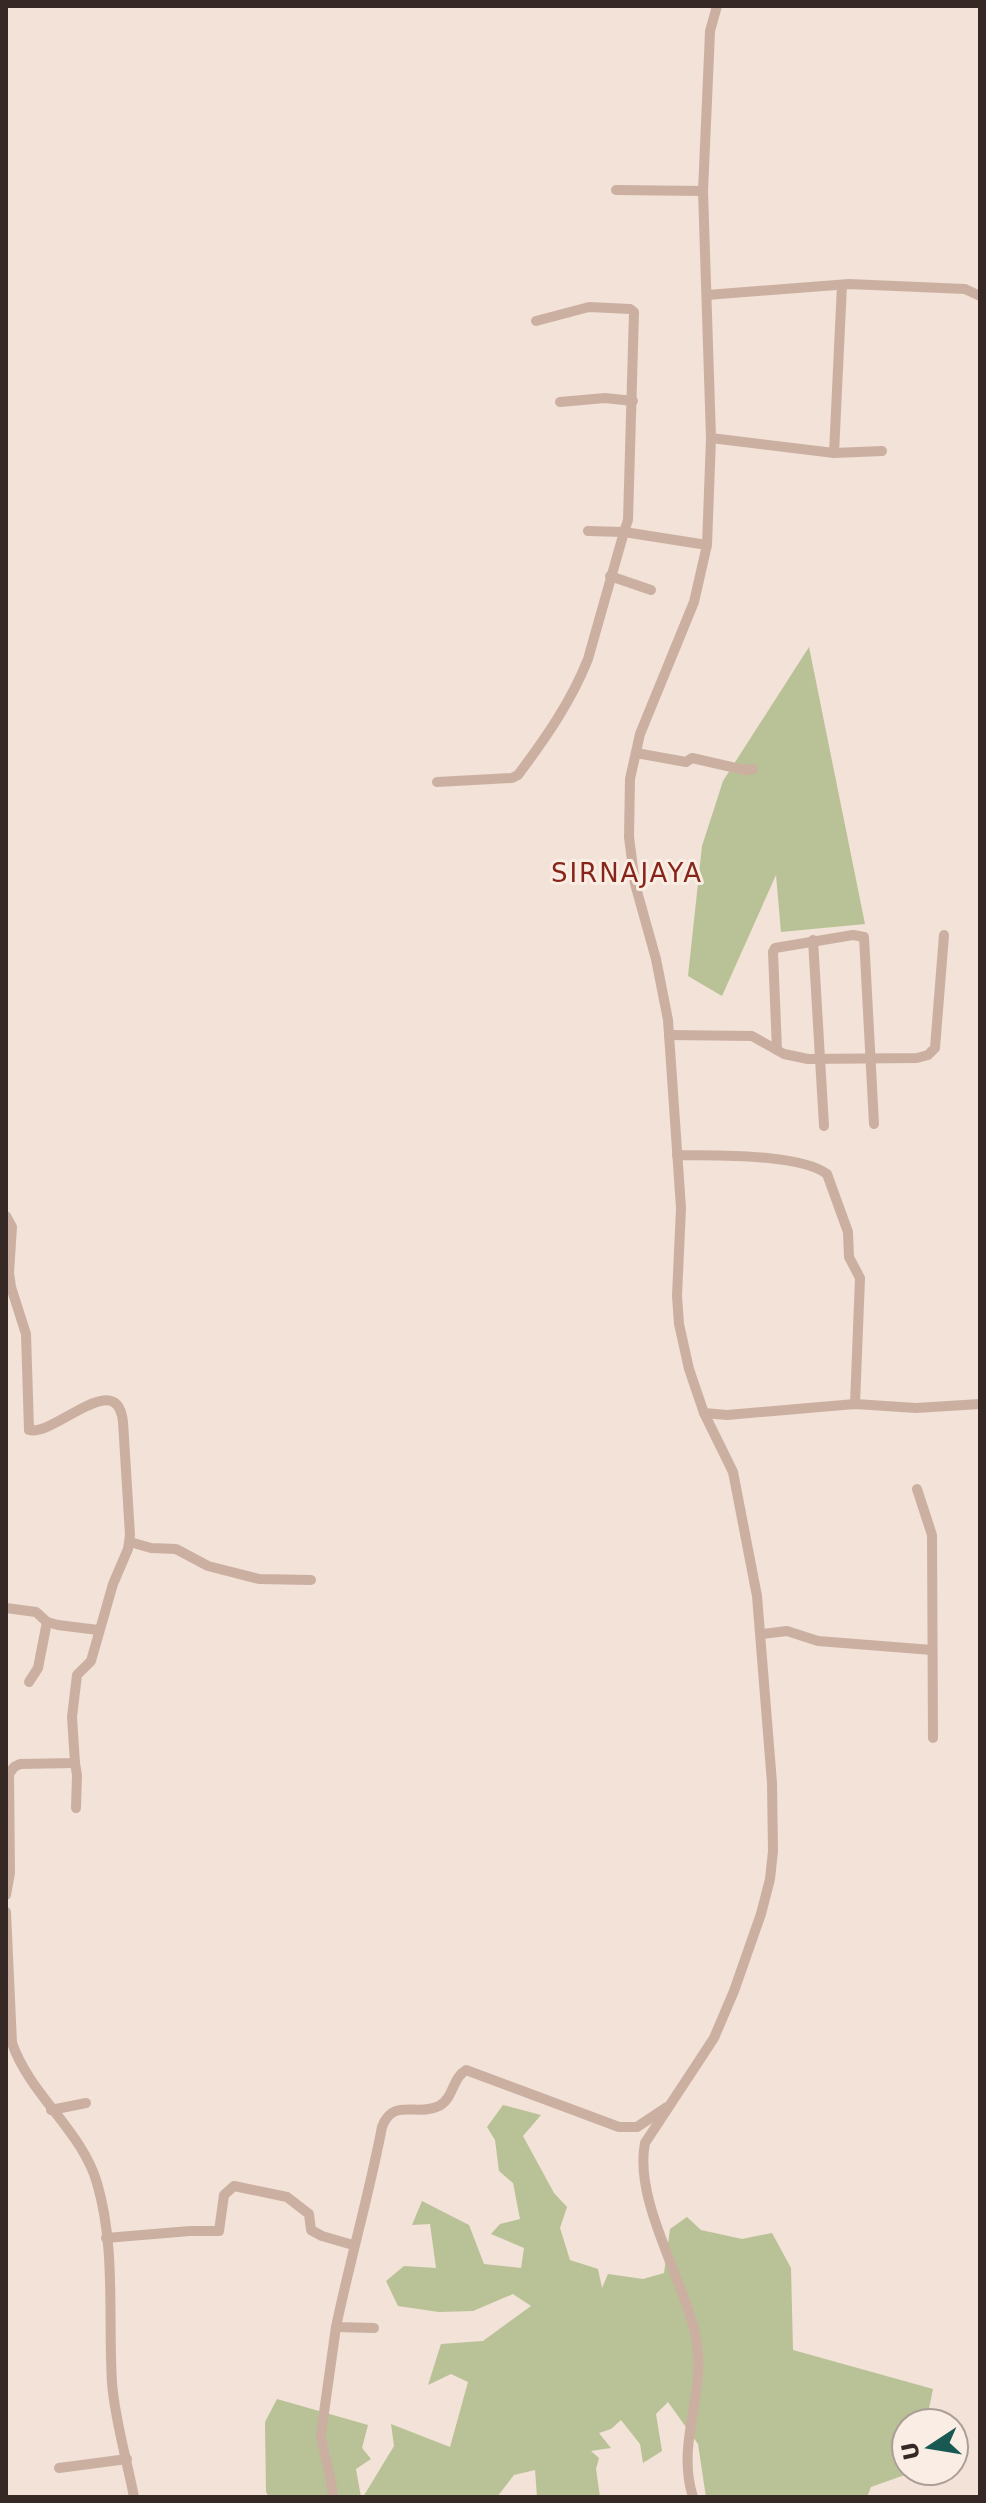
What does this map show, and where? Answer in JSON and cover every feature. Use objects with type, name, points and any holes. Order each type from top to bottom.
[{"type":"street","points":[[693,2497],[686,2465],[698,2347],[693,2324],[665,2253],[642,2155],[645,2143],[714,2038],[734,1991],[770,1879],[773,1851],[772,1783],[762,1634],[740,1498],[733,1472],[704,1413],[689,1369],[677,1310],[681,1208],[669,1035],[662,984],[635,884],[629,837],[630,779],[636,753],[656,692],[677,649],[694,602],[707,545],[711,438],[703,191],[709,43],[717,6]]},
{"type":"street","points":[[616,190],[703,191]]},
{"type":"street","points":[[707,295],[842,285],[965,289],[980,296]]},
{"type":"street","points":[[834,453],[842,285]]},
{"type":"street","points":[[437,782],[512,778],[518,775],[543,743],[588,659],[624,532],[630,504],[633,310],[589,307],[536,321]]},
{"type":"street","points":[[560,402],[605,398],[633,401]]},
{"type":"street","points":[[711,438],[834,453],[882,451]]},
{"type":"street","points":[[588,531],[624,532],[707,545]]},
{"type":"street","points":[[610,576],[651,590]]},
{"type":"street","points":[[636,753],[686,762],[692,758],[753,769]]},
{"type":"street","points":[[777,1050],[773,952],[780,946],[860,934],[864,937],[874,1124]]},
{"type":"street","points":[[669,1035],[752,1036],[793,1057],[917,1058],[928,1055],[935,1048],[944,935]]},
{"type":"street","points":[[813,940],[824,1126]]},
{"type":"street","points":[[677,1155],[760,1158],[812,1166],[827,1174],[847,1226],[849,1257],[860,1278],[855,1404]]},
{"type":"street","points":[[6,1216],[12,1227],[11,1287],[26,1334],[29,1430],[40,1431],[90,1403],[107,1400],[120,1408],[123,1422],[130,1542],[98,1630],[91,1661],[77,1675],[72,1717],[77,1775],[76,1808]]},
{"type":"street","points":[[704,1413],[727,1415],[855,1404],[916,1408],[980,1404]]},
{"type":"street","points":[[917,1489],[932,1535],[933,1738]]},
{"type":"street","points":[[130,1542],[151,1548],[176,1549],[208,1566],[259,1579],[311,1580]]},
{"type":"street","points":[[6,1608],[36,1612],[47,1622],[70,1628],[98,1630]]},
{"type":"street","points":[[29,1682],[38,1668],[47,1622]]},
{"type":"street","points":[[762,1634],[787,1631],[818,1641],[932,1650]]},
{"type":"street","points":[[6,1895],[10,1873],[9,1774],[20,1764],[75,1763]]},
{"type":"street","points":[[6,1912],[12,2043],[16,2055],[94,2173],[101,2198],[106,2238],[112,2383],[134,2497]]},
{"type":"street","points":[[333,2497],[321,2434],[336,2327],[353,2245],[363,2219],[384,2121],[389,2113],[439,2106],[448,2099],[461,2072],[472,2071],[619,2127],[637,2127],[669,2106]]},
{"type":"street","points":[[51,2110],[86,2103]]},
{"type":"street","points":[[106,2238],[219,2231],[224,2195],[234,2186],[287,2197],[309,2214],[311,2230],[353,2245]]},
{"type":"street","points":[[336,2327],[374,2328]]},
{"type":"street","points":[[59,2468],[127,2459]]},
{"type":"green space","points":[[809,647],[865,924],[781,932],[776,875],[722,996],[688,976],[702,846],[723,781]]},
{"type":"green space","points":[[503,2105],[541,2115],[523,2136],[554,2193],[567,2207],[560,2228],[570,2260],[598,2269],[602,2288],[608,2274],[643,2279],[664,2273],[670,2229],[687,2217],[701,2230],[742,2239],[772,2233],[791,2268],[793,2350],[933,2389],[929,2407],[890,2407],[890,2480],[871,2487],[867,2497],[706,2497],[698,2444],[668,2402],[656,2414],[662,2451],[643,2463],[640,2444],[621,2420],[611,2429],[599,2433],[611,2448],[591,2451],[599,2458],[596,2469],[600,2497],[537,2497],[535,2470],[514,2475],[497,2497],[363,2497],[394,2446],[391,2424],[450,2447],[468,2382],[451,2374],[428,2385],[441,2344],[483,2341],[531,2306],[513,2294],[473,2311],[439,2312],[398,2306],[386,2281],[404,2266],[436,2268],[430,2224],[412,2225],[422,2201],[469,2225],[484,2264],[521,2268],[524,2248],[491,2234],[500,2224],[520,2219],[513,2183],[499,2171],[495,2140],[487,2127]]},
{"type":"green space","points":[[277,2399],[368,2425],[362,2448],[371,2459],[356,2469],[361,2497],[269,2497],[266,2492],[265,2422]]},
{"type":"district","name":"SIRNAJAYA","points":[[627,873]]}]
